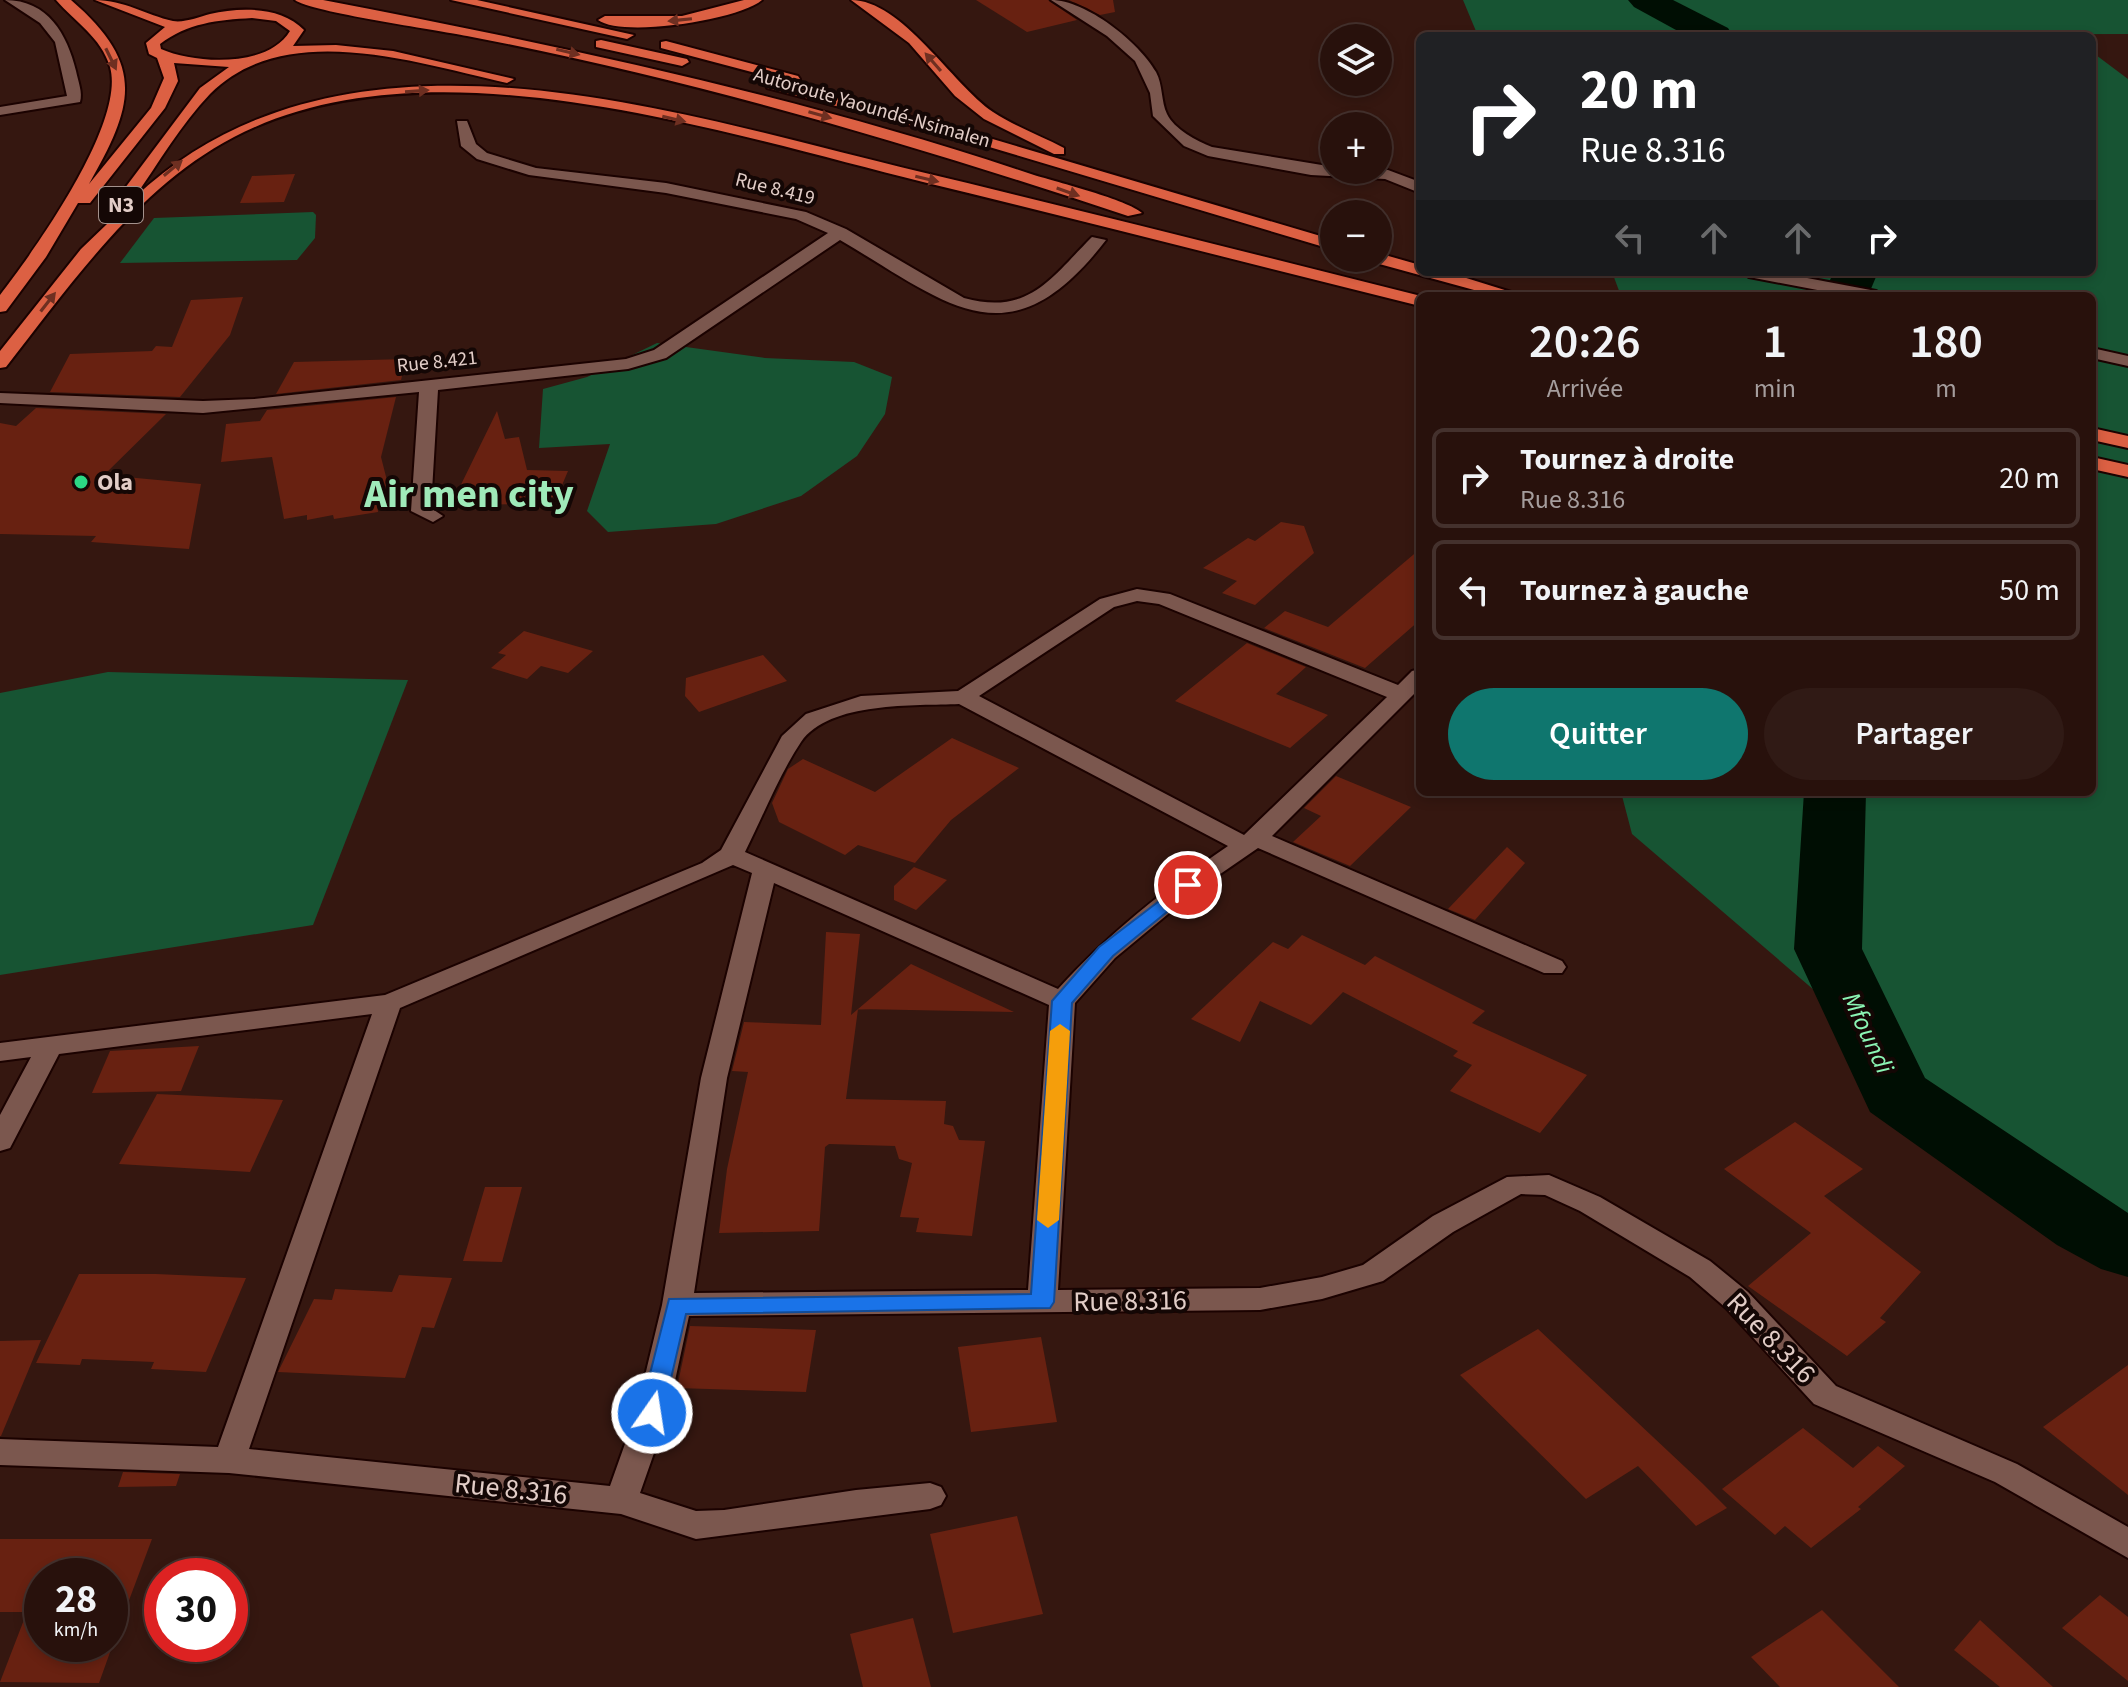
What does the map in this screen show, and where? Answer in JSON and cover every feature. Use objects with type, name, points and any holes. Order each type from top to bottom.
[{"type":"highway","points":[[29,268],[83,179],[119,104],[119,74],[98,31],[63,0]]},
{"type":"highway","points":[[102,0],[175,26],[207,18],[252,14],[280,18]]},
{"type":"highway","points":[[207,18],[235,0]]},
{"type":"highway","points":[[272,0],[272,7],[280,18],[297,30],[288,45],[272,53]]},
{"type":"highway","name":"Autoroute Yaoundé-Nsimalen","points":[[302,0],[536,45],[746,94],[945,150],[1109,206],[1416,297]]},
{"type":"highway","name":"Autoroute Yaoundé-Nsimalen","points":[[383,0],[639,51],[885,113],[1320,241]]},
{"type":"highway","points":[[458,0],[594,20],[667,21],[707,17],[755,0]]},
{"type":"highway","points":[[858,0],[914,40],[960,93],[989,116],[1027,136],[1116,173],[1289,231]]},
{"type":"highway","points":[[487,5],[718,58],[834,91],[885,113]]},
{"type":"highway","name":"N3","points":[[175,26],[153,43],[154,51],[164,57],[204,64],[251,59],[272,53]]},
{"type":"highway","points":[[272,53],[333,48],[391,54],[1051,208],[1416,297]]},
{"type":"highway","name":"N3","points":[[0,307],[151,116],[170,83],[171,70],[164,57]]},
{"type":"highway","name":"N3","points":[[0,363],[79,263],[185,115],[221,76],[251,59]]},
{"type":"highway","points":[[79,263],[181,161],[212,141],[296,108],[343,98],[418,90],[478,89],[588,99]]},
{"type":"highway","points":[[1392,262],[1416,269]]},
{"type":"highway","points":[[1442,276],[1500,292]]},
{"type":"highway","points":[[2096,435],[2128,442]]},
{"type":"highway","points":[[2096,464],[2128,471]]},
{"type":"street","points":[[0,111],[75,99],[62,41],[45,20],[12,0]]},
{"type":"street","points":[[1058,0],[1108,32],[1148,63],[1159,89],[1160,116],[1189,143],[1251,162],[1388,175],[1416,186]]},
{"type":"street","name":"Rue 8.419","points":[[462,124],[469,146],[497,162],[534,172],[724,199],[800,215],[840,232],[958,302],[997,313],[1017,311],[1034,302],[1098,240]]},
{"type":"street","name":"Rue 8.421","points":[[0,398],[203,407],[645,360],[660,354],[840,232]]},
{"type":"street","points":[[1770,276],[1855,292]]},
{"type":"street","points":[[2096,354],[2128,361]]},
{"type":"street","points":[[429,385],[421,511],[433,516]]},
{"type":"street","points":[[0,1052],[389,1003],[686,881],[731,855],[793,736],[814,719],[861,703],[963,697],[1107,603],[1137,595],[1163,598],[1402,695]]},
{"type":"street","points":[[1042,1302],[1062,1001],[1106,952],[1188,885],[1251,841],[1416,680]]},
{"type":"street","points":[[963,697],[1251,841],[1553,967]]},
{"type":"street","points":[[731,855],[1062,1001]]},
{"type":"street","points":[[621,1501],[652,1413],[677,1305],[714,1078],[765,870]]},
{"type":"street","points":[[229,1460],[389,1003]]},
{"type":"street","points":[[0,1141],[49,1048]]},
{"type":"street","name":"Rue 8.316","points":[[677,1305],[1260,1299],[1322,1288],[1373,1273],[1443,1224],[1517,1184],[1549,1185],[1590,1204],[1700,1269],[1737,1300],[1825,1395],[2006,1473],[2128,1544]]},
{"type":"street","name":"Rue 8.316","points":[[0,1452],[229,1460],[621,1501],[696,1525],[930,1496]]},
{"type":"green space","points":[[1463,0],[2128,0],[2128,34],[1476,32]]},
{"type":"green space","points":[[2096,55],[2128,79],[2128,1242],[1954,1110],[1632,834],[1622,796],[2096,796],[2096,292],[1620,292],[1614,276],[2096,276]]},
{"type":"green space","points":[[313,212],[316,215],[315,238],[297,260],[120,263],[154,218]]},
{"type":"green space","points":[[657,343],[765,358],[854,362],[892,377],[885,414],[857,456],[801,496],[716,524],[608,532],[587,511],[610,444],[539,448],[543,389],[587,377]]},
{"type":"green space","points":[[108,672],[408,680],[313,925],[0,975],[0,693]]},
{"type":"building","points":[[976,0],[1048,0],[1077,20],[1027,32]]},
{"type":"building","points":[[1069,0],[1113,0],[1115,12],[1100,15]]},
{"type":"building","points":[[295,174],[284,202],[240,203],[252,176]]},
{"type":"building","points":[[243,297],[230,335],[180,397],[50,392],[70,354],[152,351],[156,346],[172,347],[191,300]]},
{"type":"building","points":[[406,359],[401,380],[276,394],[294,362]]},
{"type":"building","points":[[396,397],[381,457],[393,504],[377,503],[378,512],[334,519],[333,515],[307,520],[307,515],[284,519],[272,457],[221,462],[226,424],[260,421],[267,410]]},
{"type":"building","points":[[36,408],[166,414],[104,475],[201,484],[189,549],[91,542],[96,536],[0,534],[0,423],[16,426]]},
{"type":"building","points":[[497,411],[505,439],[519,437],[527,470],[568,471],[557,497],[546,497],[543,504],[451,505]]},
{"type":"building","points":[[1281,522],[1304,526],[1314,553],[1255,605],[1222,593],[1237,581],[1203,568],[1248,538],[1255,541]]},
{"type":"building","points":[[1416,552],[1416,623],[1365,668],[1264,628],[1285,611],[1328,627]]},
{"type":"building","points":[[524,631],[593,651],[568,673],[541,666],[527,679],[491,668],[506,655],[498,653]]},
{"type":"building","points":[[1247,643],[1306,667],[1276,694],[1328,715],[1290,748],[1175,701]]},
{"type":"building","points":[[763,655],[787,681],[699,712],[685,696],[686,678]]},
{"type":"building","points":[[952,738],[1019,768],[951,820],[915,863],[858,845],[845,855],[779,822],[772,803],[788,769],[803,759],[875,792]]},
{"type":"building","points":[[1336,776],[1411,807],[1350,866],[1293,842],[1321,816],[1304,808]]},
{"type":"building","points":[[1507,847],[1525,863],[1475,920],[1448,909]]},
{"type":"building","points":[[914,867],[947,880],[916,910],[894,900],[894,886]]},
{"type":"building","points":[[826,932],[860,934],[851,1015],[858,1009],[846,1099],[946,1101],[944,1124],[953,1126],[959,1140],[985,1141],[972,1236],[916,1232],[919,1218],[900,1217],[912,1163],[899,1159],[895,1146],[829,1144],[825,1147],[819,1231],[719,1233],[727,1169],[748,1072],[732,1071],[744,1022],[821,1025]]},
{"type":"building","points":[[1302,935],[1365,965],[1375,956],[1485,1011],[1472,1023],[1587,1075],[1540,1133],[1450,1091],[1472,1065],[1453,1056],[1458,1051],[1343,992],[1311,1025],[1260,1001],[1240,1042],[1191,1019],[1273,942],[1288,949]]},
{"type":"building","points":[[911,964],[1014,1012],[858,1009]]},
{"type":"building","points":[[199,1046],[181,1091],[92,1093],[110,1051]]},
{"type":"building","points":[[157,1094],[283,1100],[250,1172],[119,1164]]},
{"type":"building","points":[[1795,1122],[1863,1169],[1824,1196],[1921,1272],[1880,1318],[1886,1322],[1847,1356],[1748,1286],[1811,1233],[1724,1169]]},
{"type":"building","points":[[485,1187],[522,1187],[502,1262],[463,1261]]},
{"type":"building","points":[[79,1274],[246,1278],[206,1372],[151,1369],[154,1362],[82,1359],[80,1365],[36,1363]]},
{"type":"building","points":[[399,1275],[452,1278],[434,1328],[422,1327],[405,1378],[278,1372],[314,1299],[332,1300],[335,1289],[392,1292]]},
{"type":"building","points":[[690,1326],[816,1330],[806,1392],[677,1388]]},
{"type":"building","points":[[1538,1329],[1727,1508],[1696,1526],[1638,1466],[1586,1499],[1460,1375]]},
{"type":"building","points":[[1041,1337],[1057,1422],[971,1432],[958,1347]]},
{"type":"building","points":[[41,1340],[1,1436],[0,1436],[0,1341]]},
{"type":"building","points":[[2128,1365],[2128,1495],[2043,1427]]},
{"type":"building","points":[[1803,1428],[1853,1468],[1878,1446],[1905,1466],[1858,1507],[1861,1509],[1811,1548],[1785,1526],[1775,1535],[1722,1489]]},
{"type":"building","points":[[123,1472],[180,1474],[176,1486],[118,1487]]},
{"type":"building","points":[[1017,1516],[1043,1614],[953,1633],[930,1534]]},
{"type":"building","points":[[0,1539],[152,1539],[128,1603],[128,1558],[24,1558],[24,1612],[0,1612]]},
{"type":"building","points":[[2100,1595],[2128,1617],[2128,1681],[2062,1628]]},
{"type":"building","points":[[1822,1610],[1899,1687],[1780,1687],[1751,1657]]},
{"type":"building","points":[[913,1618],[931,1687],[863,1687],[850,1634]]},
{"type":"building","points":[[24,1620],[24,1662],[107,1662],[99,1683],[0,1682]]},
{"type":"building","points":[[1980,1620],[2053,1687],[2000,1687],[1954,1650]]},
{"type":"waterway","name":"Mfoundi","points":[[1646,0],[1707,32]]},
{"type":"waterway","name":"Mfoundi","points":[[1847,292],[1854,276]]},
{"type":"waterway","name":"Mfoundi","points":[[1835,796],[1828,949],[1896,1094],[2084,1225],[2128,1248]]},
{"type":"slow traffic","points":[[1048,1220],[1060,1031]]},
{"type":"place","name":"Ola","points":[[81,482]]},
{"type":"district","name":"Air men city","points":[[469,494]]},
{"type":"route","points":[[652,1413],[677,1305],[1042,1302],[1062,1001],[1106,952],[1188,885]]}]
